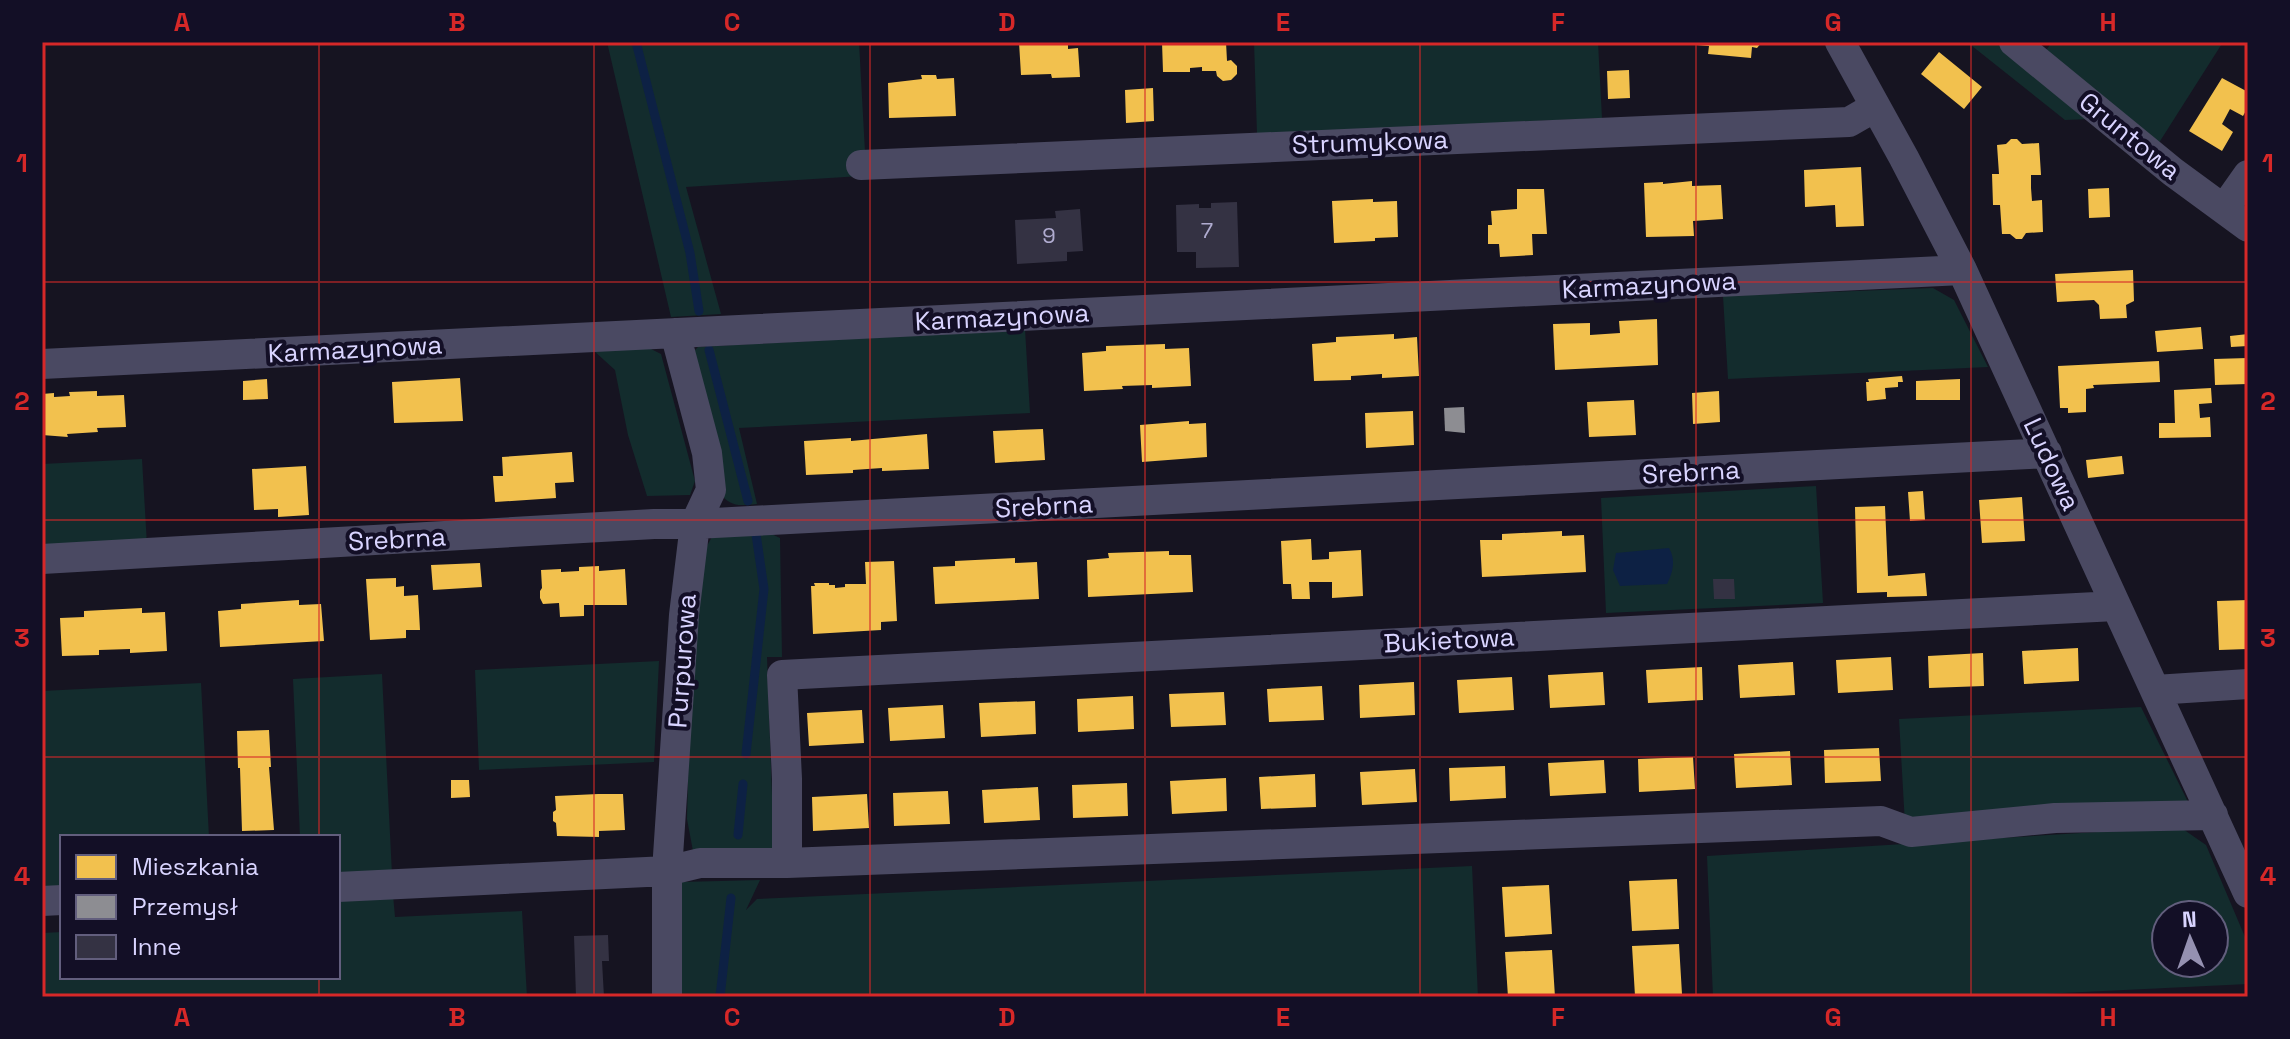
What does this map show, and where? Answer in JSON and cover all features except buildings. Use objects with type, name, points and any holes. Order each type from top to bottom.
[{"type":"street","name":"Ludowa","points":[[1840,42],[1962,270],[2248,893]]},
{"type":"street","name":"Gruntowa","points":[[2014,42],[2173,172],[2236,218]]},
{"type":"street","name":"Strumykowa","points":[[861,165],[1849,122],[1875,107]]},
{"type":"street","points":[[2236,218],[2248,175]]},
{"type":"street","name":"Karmazynowa","points":[[42,364],[1962,270]]},
{"type":"street","name":"Purpurowa","points":[[667,997],[667,871],[684,615],[695,524],[711,490],[707,453],[675,333]]},
{"type":"street","name":"Srebrna","points":[[42,559],[654,524],[2047,453]]},
{"type":"street","name":"Bukietowa","points":[[787,863],[782,675],[2116,606]]},
{"type":"street","points":[[2155,690],[2248,684]]},
{"type":"street","points":[[340,887],[667,871],[700,863],[787,863],[1881,821],[1911,832],[2055,818],[2213,815]]},
{"type":"green space","points":[[607,42],[859,42],[865,152],[861,176],[686,187],[721,314],[671,317]]},
{"type":"green space","points":[[1254,42],[1598,42],[1602,118],[1257,134]]},
{"type":"green space","points":[[1967,42],[1999,42],[2090,119],[2065,120]]},
{"type":"green space","points":[[2052,42],[2223,42],[2155,149],[2044,53]]},
{"type":"green space","points":[[1933,288],[1954,300],[1988,367],[1728,379],[1723,296]]},
{"type":"green space","points":[[1025,329],[1030,413],[739,428],[757,504],[735,504],[717,491],[689,356],[698,347]]},
{"type":"green space","points":[[647,347],[661,354],[695,481],[690,495],[647,496],[628,435],[615,370],[593,350]]},
{"type":"green space","points":[[142,459],[147,545],[42,551],[42,464]]},
{"type":"green space","points":[[1816,486],[1823,603],[1606,613],[1601,498]]},
{"type":"green space","points":[[765,531],[780,538],[782,657],[767,657],[774,850],[693,851],[687,819],[691,658],[703,553],[713,535]]},
{"type":"green space","points":[[659,661],[654,762],[479,770],[475,670]]},
{"type":"green space","points":[[382,674],[392,874],[340,876],[340,835],[300,835],[293,679]]},
{"type":"green space","points":[[201,683],[209,835],[60,835],[60,889],[42,890],[42,691]]},
{"type":"green space","points":[[2141,707],[2189,804],[1905,824],[1899,719]]},
{"type":"green space","points":[[2180,827],[2206,845],[2229,899],[2150,899],[2150,979],[2230,979],[2230,902],[2248,944],[2248,984],[1979,997],[1713,997],[1707,856]]},
{"type":"green space","points":[[1472,866],[1478,997],[681,997],[681,882],[760,880],[746,910],[757,899]]},
{"type":"green space","points":[[393,895],[395,917],[522,911],[527,997],[42,997],[42,933],[60,932],[60,979],[340,979],[340,898]]},
{"type":"water","points":[[1669,548],[1673,566],[1667,584],[1620,586],[1613,570],[1616,553]]},
{"type":"waterway","points":[[636,42],[690,253],[699,311]]},
{"type":"waterway","points":[[709,350],[748,501]]},
{"type":"waterway","points":[[746,754],[764,589],[756,534]]},
{"type":"waterway","points":[[738,835],[743,784]]},
{"type":"waterway","points":[[720,997],[731,898]]}]
